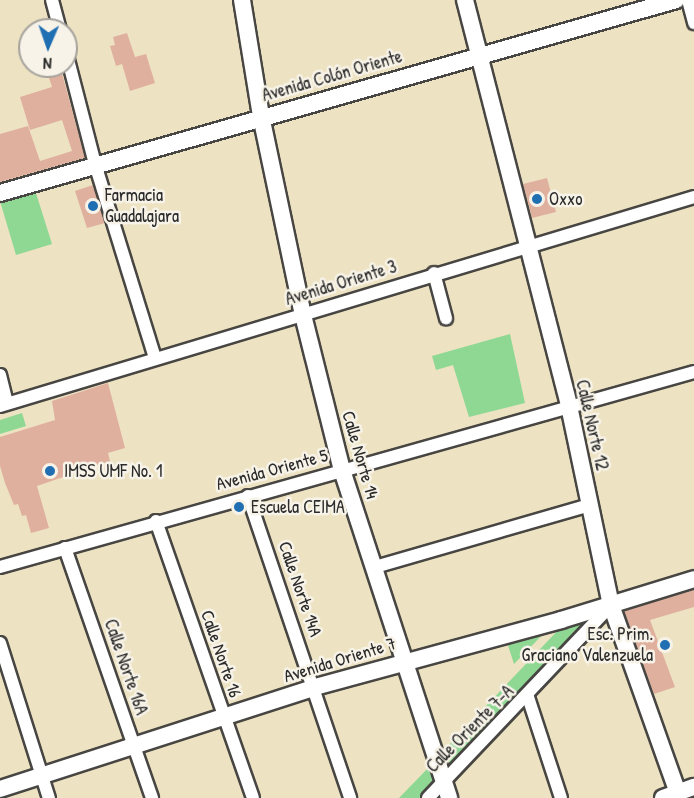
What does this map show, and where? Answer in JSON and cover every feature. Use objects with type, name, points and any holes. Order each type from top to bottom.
[{"type":"street","points":[[52,0],[57,18]]},
{"type":"street","name":"Calle Norte 14","points":[[242,0],[261,116],[303,315],[342,470],[448,798]]},
{"type":"street","name":"Calle Norte 12","points":[[465,0],[525,247],[568,406],[611,606],[674,796]]},
{"type":"street","name":"Avenida Colón Oriente","points":[[0,193],[261,116],[676,0]]},
{"type":"street","points":[[688,0],[694,23]]},
{"type":"street","points":[[73,78],[95,164],[155,358]]},
{"type":"street","name":"Avenida Oriente 3","points":[[4,404],[694,196]]},
{"type":"street","points":[[434,273],[446,318]]},
{"type":"street","name":"Avenida Oriente 5","points":[[0,567],[156,521],[694,372]]},
{"type":"street","points":[[0,375],[4,404]]},
{"type":"street","name":"Calle Norte 14A","points":[[248,496],[315,687],[350,798]]},
{"type":"street","points":[[375,567],[590,505]]},
{"type":"street","name":"Calle Norte 16","points":[[156,521],[253,798]]},
{"type":"street","name":"Calle Norte 16A","points":[[65,548],[152,798]]},
{"type":"street","name":"Avenida Oriente 7","points":[[0,789],[134,744],[404,660],[611,606],[694,579]]},
{"type":"street","name":"Calle Oriente 7-A","points":[[428,798],[528,697],[611,606]]},
{"type":"street","points":[[0,643],[49,798]]},
{"type":"street","points":[[528,697],[561,798]]},
{"type":"street","points":[[674,796],[694,787]]},
{"type":"green space","points":[[35,190],[52,244],[16,255],[0,201]]},
{"type":"green space","points":[[510,334],[525,403],[469,417],[453,365],[436,370],[432,356]]},
{"type":"green space","points":[[22,413],[26,426],[0,434],[0,420]]},
{"type":"green space","points":[[586,622],[450,766],[444,750],[562,626]]},
{"type":"green space","points":[[551,626],[514,664],[506,639]]},
{"type":"green space","points":[[430,766],[436,783],[421,798],[399,798]]},
{"type":"building","points":[[127,33],[135,57],[146,54],[155,83],[130,91],[122,64],[116,66],[110,46],[115,45],[113,37]]},
{"type":"building","points":[[49,78],[63,78],[85,158],[0,182],[0,134],[28,126],[40,161],[72,151],[62,120],[30,130],[20,97],[52,87]]},
{"type":"building","name":"Oxxo","points":[[547,178],[556,212],[532,218],[523,184]]},
{"type":"building","name":"Farmacia Guadalajara","points":[[93,185],[105,223],[87,228],[75,191]]},
{"type":"building","name":"IMSS UMF No. 1","points":[[108,383],[125,448],[108,453],[110,461],[37,486],[49,528],[31,533],[26,515],[22,516],[18,504],[14,505],[5,483],[0,466],[0,437],[55,420],[52,401]]},
{"type":"building","points":[[694,590],[694,607],[650,620],[675,687],[654,694],[624,611]]},
{"type":"place","name":"Oxxo","points":[[537,199]]},
{"type":"place","name":"Farmacia Guadalajara","points":[[93,206]]},
{"type":"place","name":"IMSS UMF No. 1","points":[[50,471]]},
{"type":"place","name":"Escuela CEIMA","points":[[239,507]]},
{"type":"place","name":"Esc. Prim. Graciano Valenzuela","points":[[665,645]]}]
